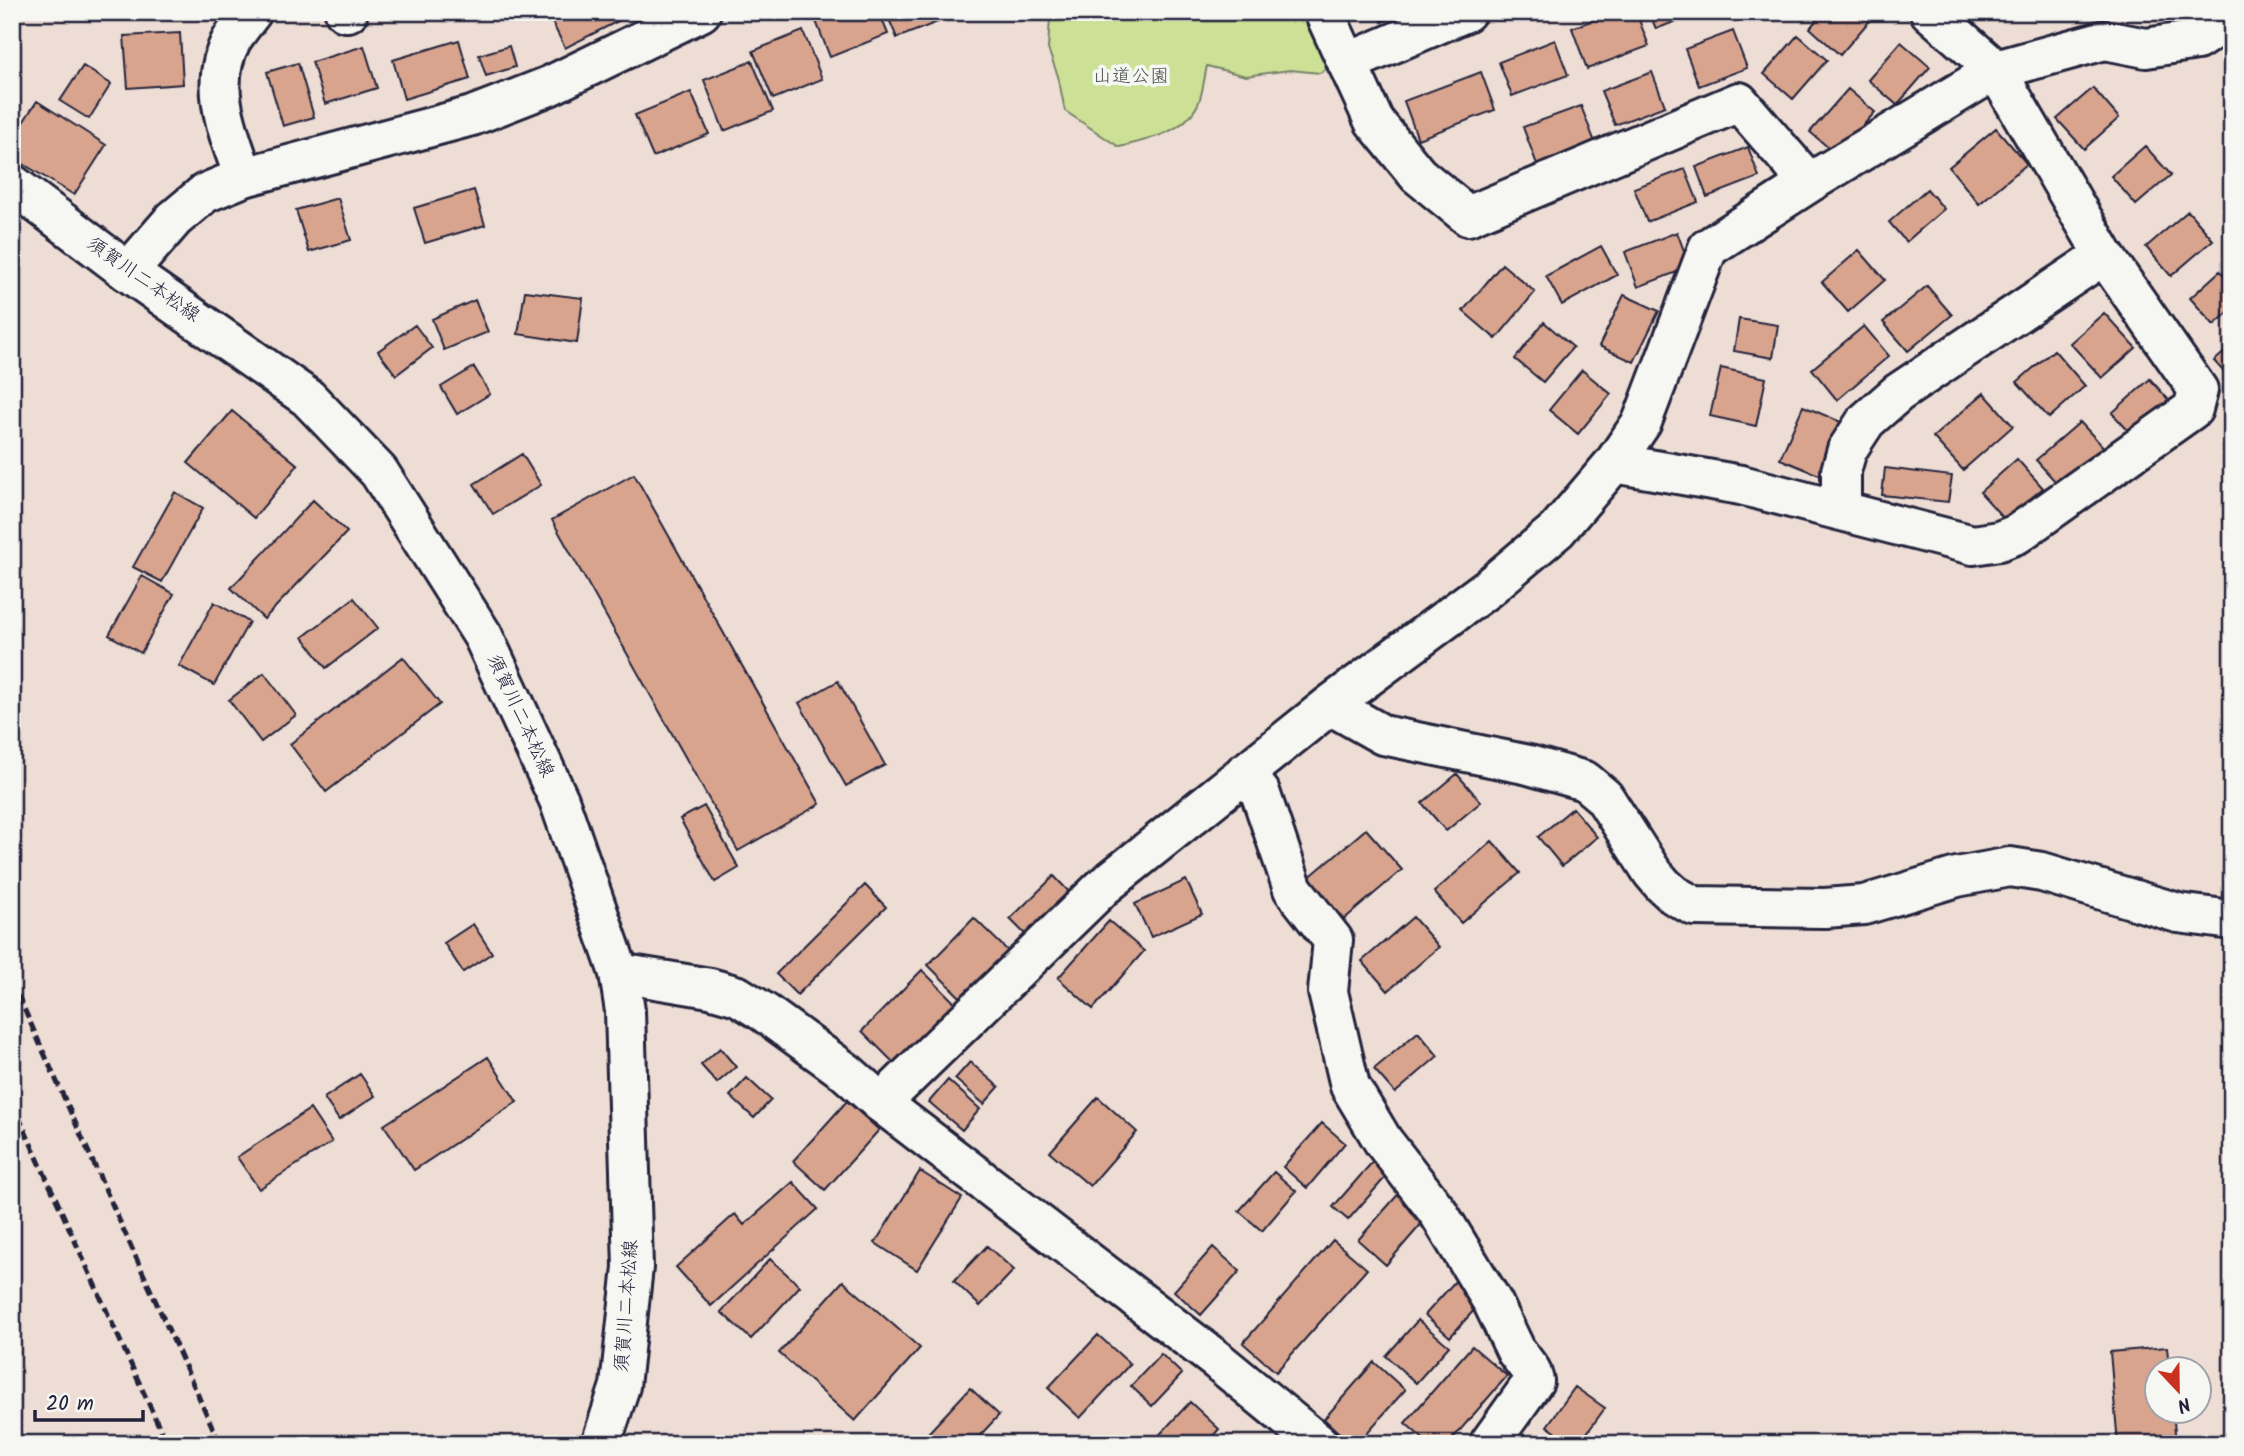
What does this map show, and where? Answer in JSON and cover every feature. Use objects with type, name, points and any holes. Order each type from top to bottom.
[{"type":"street","points":[[244,177],[223,117],[219,86],[232,39],[252,12]]},
{"type":"street","points":[[128,272],[174,219],[205,193],[244,177],[472,116],[548,86],[701,12]]},
{"type":"street","points":[[1324,12],[1374,121],[1418,175],[1468,216],[1739,102],[1809,183]]},
{"type":"street","points":[[1347,63],[1466,12]]},
{"type":"street","points":[[1614,463],[1741,485],[1973,545],[1999,541],[2017,534],[2193,408],[2198,390],[2104,255],[1996,70],[1930,12]]},
{"type":"street","points":[[881,1103],[1104,886],[1330,705],[1488,588],[1557,530],[1614,463],[1642,422],[1708,248],[1809,183],[1996,70],[2105,40],[2147,48],[2197,40],[2232,17]]},
{"type":"street","name":"須賀川二本松線","points":[[12,184],[128,272],[308,398],[379,472],[483,636],[559,800],[619,973],[625,1011],[633,1267],[620,1387],[601,1444]]},
{"type":"street","points":[[1841,511],[1841,471],[1847,450],[1866,421],[1898,393],[2104,255]]},
{"type":"street","points":[[1330,705],[1383,735],[1529,765],[1585,781],[1604,797],[1663,885],[1693,906],[1825,908],[1864,905],[1957,877],[2010,867],[2079,882],[2178,913],[2232,920]]},
{"type":"street","points":[[1244,773],[1260,792],[1293,889],[1333,940],[1328,992],[1350,1086],[1383,1141],[1438,1212],[1493,1303],[1516,1351],[1531,1371],[1534,1381],[1489,1444]]},
{"type":"street","points":[[619,973],[710,988],[738,996],[765,1013],[846,1072],[881,1103],[1218,1361],[1319,1444]]},
{"type":"green space","name":"山道公園","points":[[1062,12],[1313,12],[1334,64],[1320,73],[1290,70],[1246,76],[1207,66],[1198,104],[1184,122],[1164,134],[1119,147],[1065,111],[1058,76],[1048,49],[1050,17]]},
{"type":"building","points":[[547,12],[626,12],[628,16],[565,48]]},
{"type":"building","points":[[839,12],[879,12],[888,34],[830,57],[816,21]]},
{"type":"building","points":[[886,12],[946,12],[948,18],[897,38]]},
{"type":"building","points":[[1378,12],[1405,12],[1382,22]]},
{"type":"building","points":[[1614,12],[1636,12],[1649,46],[1587,69],[1572,28]]},
{"type":"building","points":[[1649,12],[1700,12],[1656,29]]},
{"type":"building","points":[[1823,12],[1877,12],[1840,55],[1810,28]]},
{"type":"building","points":[[803,31],[822,79],[773,99],[753,51]]},
{"type":"building","points":[[1733,31],[1747,68],[1699,86],[1685,49]]},
{"type":"building","points":[[180,33],[183,84],[128,88],[124,36]]},
{"type":"building","points":[[1798,35],[1827,60],[1793,99],[1764,74]]},
{"type":"building","points":[[459,40],[470,79],[404,99],[393,60]]},
{"type":"building","points":[[1555,40],[1568,75],[1512,96],[1499,62]]},
{"type":"building","points":[[1901,42],[1930,67],[1897,105],[1868,80]]},
{"type":"building","points":[[364,46],[377,88],[325,104],[312,62]]},
{"type":"building","points":[[509,46],[515,67],[486,76],[479,55]]},
{"type":"building","points":[[752,61],[773,111],[724,131],[704,80]]},
{"type":"building","points":[[298,63],[314,117],[283,126],[267,72]]},
{"type":"building","points":[[83,66],[111,84],[89,119],[60,101]]},
{"type":"building","points":[[1481,72],[1495,110],[1418,139],[1404,101]]},
{"type":"building","points":[[1652,72],[1665,106],[1615,125],[1601,91]]},
{"type":"building","points":[[2093,88],[2119,118],[2084,149],[2057,119]]},
{"type":"building","points":[[1848,89],[1875,112],[1837,155],[1810,132]]},
{"type":"building","points":[[691,92],[709,134],[653,157],[635,115]]},
{"type":"building","points":[[37,101],[106,145],[74,195],[12,157],[12,139]]},
{"type":"building","points":[[1581,106],[1596,145],[1538,167],[1523,127]]},
{"type":"building","points":[[1996,128],[2027,164],[1979,204],[1949,167]]},
{"type":"building","points":[[2145,146],[2171,175],[2136,205],[2111,176]]},
{"type":"building","points":[[1748,147],[1759,177],[1707,197],[1696,167]]},
{"type":"building","points":[[1685,169],[1698,202],[1647,222],[1634,188]]},
{"type":"building","points":[[1927,189],[1944,209],[1906,242],[1889,222]]},
{"type":"building","points":[[474,190],[485,225],[425,243],[414,208]]},
{"type":"building","points":[[338,198],[351,240],[309,252],[296,210]]},
{"type":"building","points":[[2188,211],[2213,240],[2171,276],[2146,247]]},
{"type":"building","points":[[1677,232],[1690,267],[1638,287],[1625,252]]},
{"type":"building","points":[[1601,246],[1617,275],[1562,305],[1546,276]]},
{"type":"building","points":[[1859,250],[1885,280],[1848,312],[1822,282]]},
{"type":"building","points":[[1502,264],[1535,292],[1496,339],[1463,311]]},
{"type":"building","points":[[2220,271],[2232,284],[2232,309],[2214,325],[2190,298]]},
{"type":"building","points":[[1927,286],[1952,315],[1908,351],[1883,322]]},
{"type":"building","points":[[525,291],[583,298],[577,343],[518,334]]},
{"type":"building","points":[[1624,295],[1659,311],[1634,362],[1599,346]]},
{"type":"building","points":[[475,300],[488,332],[444,350],[432,319]]},
{"type":"building","points":[[2104,313],[2136,348],[2102,378],[2070,343]]},
{"type":"building","points":[[1739,319],[1778,325],[1773,358],[1734,351]]},
{"type":"building","points":[[1544,322],[1573,347],[1543,382],[1515,359]]},
{"type":"building","points":[[415,325],[432,348],[396,375],[378,351]]},
{"type":"building","points":[[1864,326],[1889,356],[1837,400],[1812,369]]},
{"type":"building","points":[[2232,346],[2232,381],[2214,361]]},
{"type":"building","points":[[2054,350],[2085,386],[2049,418],[2017,382]]},
{"type":"building","points":[[474,367],[490,394],[457,414],[441,387]]},
{"type":"building","points":[[1721,368],[1766,378],[1756,426],[1710,416]]},
{"type":"building","points":[[1582,370],[1611,394],[1578,434],[1549,410]]},
{"type":"building","points":[[2150,379],[2174,406],[2136,439],[2112,413]]},
{"type":"building","points":[[1984,393],[2013,426],[1963,470],[1933,437]]},
{"type":"building","points":[[1803,406],[1841,422],[1819,475],[1780,459]]},
{"type":"building","points":[[232,411],[298,465],[254,518],[188,463]]},
{"type":"building","points":[[2080,422],[2108,452],[2064,491],[2036,460]]},
{"type":"building","points":[[522,454],[541,485],[493,514],[474,484]]},
{"type":"building","points":[[2017,459],[2043,488],[2005,520],[1980,492]]},
{"type":"building","points":[[1885,468],[1952,476],[1948,502],[1882,495]]},
{"type":"building","points":[[634,474],[820,804],[738,851],[552,520]]},
{"type":"building","points":[[175,492],[203,508],[162,582],[133,567]]},
{"type":"building","points":[[313,500],[347,532],[264,619],[231,588]]},
{"type":"building","points":[[142,576],[174,594],[141,653],[109,635]]},
{"type":"building","points":[[354,598],[378,628],[326,668],[303,637]]},
{"type":"building","points":[[214,602],[249,622],[214,685],[179,666]]},
{"type":"building","points":[[403,657],[440,704],[326,792],[290,744]]},
{"type":"building","points":[[264,673],[296,715],[261,742],[229,700]]},
{"type":"building","points":[[838,681],[885,765],[846,786],[799,703]]},
{"type":"building","points":[[1457,774],[1481,802],[1446,831],[1422,803]]},
{"type":"building","points":[[704,806],[739,868],[715,882],[680,819]]},
{"type":"building","points":[[1573,808],[1597,837],[1562,866],[1538,837]]},
{"type":"building","points":[[1366,829],[1402,870],[1342,921],[1307,879]]},
{"type":"building","points":[[1492,841],[1520,873],[1461,923],[1434,892]]},
{"type":"building","points":[[1054,876],[1074,897],[1031,940],[1010,919]]},
{"type":"building","points":[[1186,880],[1202,914],[1151,937],[1135,904]]},
{"type":"building","points":[[865,885],[886,907],[797,995],[776,974]]},
{"type":"building","points":[[1413,917],[1439,947],[1388,991],[1362,961]]},
{"type":"building","points":[[974,918],[1009,952],[962,999],[928,965]]},
{"type":"building","points":[[1109,921],[1144,951],[1093,1009],[1058,978]]},
{"type":"building","points":[[473,924],[492,953],[463,972],[444,943]]},
{"type":"building","points":[[922,970],[956,1004],[896,1065],[862,1031]]},
{"type":"building","points":[[1418,1032],[1438,1056],[1395,1093],[1374,1069]]},
{"type":"building","points":[[720,1048],[736,1067],[717,1083],[701,1065]]},
{"type":"building","points":[[488,1057],[517,1102],[414,1170],[384,1125]]},
{"type":"building","points":[[970,1062],[999,1087],[984,1104],[955,1079]]},
{"type":"building","points":[[360,1074],[375,1096],[339,1120],[324,1098]]},
{"type":"building","points":[[747,1078],[771,1100],[754,1118],[730,1096]]},
{"type":"building","points":[[948,1080],[980,1109],[962,1130],[929,1102]]},
{"type":"building","points":[[1098,1097],[1137,1132],[1090,1186],[1050,1152]]},
{"type":"building","points":[[847,1101],[879,1130],[825,1190],[793,1161]]},
{"type":"building","points":[[310,1109],[332,1142],[259,1189],[237,1157]]},
{"type":"building","points":[[1322,1123],[1345,1143],[1307,1188],[1283,1167]]},
{"type":"building","points":[[1375,1159],[1390,1172],[1348,1220],[1333,1207]]},
{"type":"building","points":[[920,1171],[962,1198],[917,1270],[875,1243]]},
{"type":"building","points":[[1274,1172],[1296,1191],[1262,1231],[1239,1211]]},
{"type":"building","points":[[793,1182],[818,1209],[711,1306],[676,1267],[735,1214],[744,1225]]},
{"type":"building","points":[[1402,1190],[1430,1214],[1386,1265],[1358,1240]]},
{"type":"building","points":[[1333,1240],[1367,1269],[1276,1372],[1243,1343]]},
{"type":"building","points":[[987,1246],[1014,1270],[980,1306],[954,1281]]},
{"type":"building","points":[[1213,1247],[1240,1271],[1201,1315],[1174,1291]]},
{"type":"building","points":[[770,1259],[800,1286],[751,1339],[721,1312]]},
{"type":"building","points":[[1458,1278],[1483,1300],[1450,1337],[1425,1315]]},
{"type":"building","points":[[843,1281],[920,1348],[855,1421],[779,1353]]},
{"type":"building","points":[[1418,1320],[1449,1346],[1416,1383],[1386,1356]]},
{"type":"building","points":[[1098,1335],[1130,1364],[1080,1418],[1048,1388]]},
{"type":"building","points":[[1472,1346],[1507,1376],[1448,1444],[1429,1444],[1405,1423]]},
{"type":"building","points":[[2167,1347],[2168,1354],[2142,1354],[2142,1424],[2174,1424],[2176,1444],[2118,1444],[2110,1352]]},
{"type":"building","points":[[1161,1354],[1182,1374],[1152,1406],[1131,1386]]},
{"type":"building","points":[[1374,1362],[1405,1390],[1357,1444],[1351,1444],[1324,1419]]},
{"type":"building","points":[[1575,1387],[1605,1408],[1579,1444],[1572,1444],[1547,1426]]},
{"type":"building","points":[[970,1388],[999,1415],[972,1444],[918,1444]]},
{"type":"building","points":[[1190,1402],[1219,1429],[1206,1444],[1151,1444]]},
{"type":"railway","points":[[12,982],[220,1444]]},
{"type":"railway","points":[[12,1102],[167,1444]]}]
